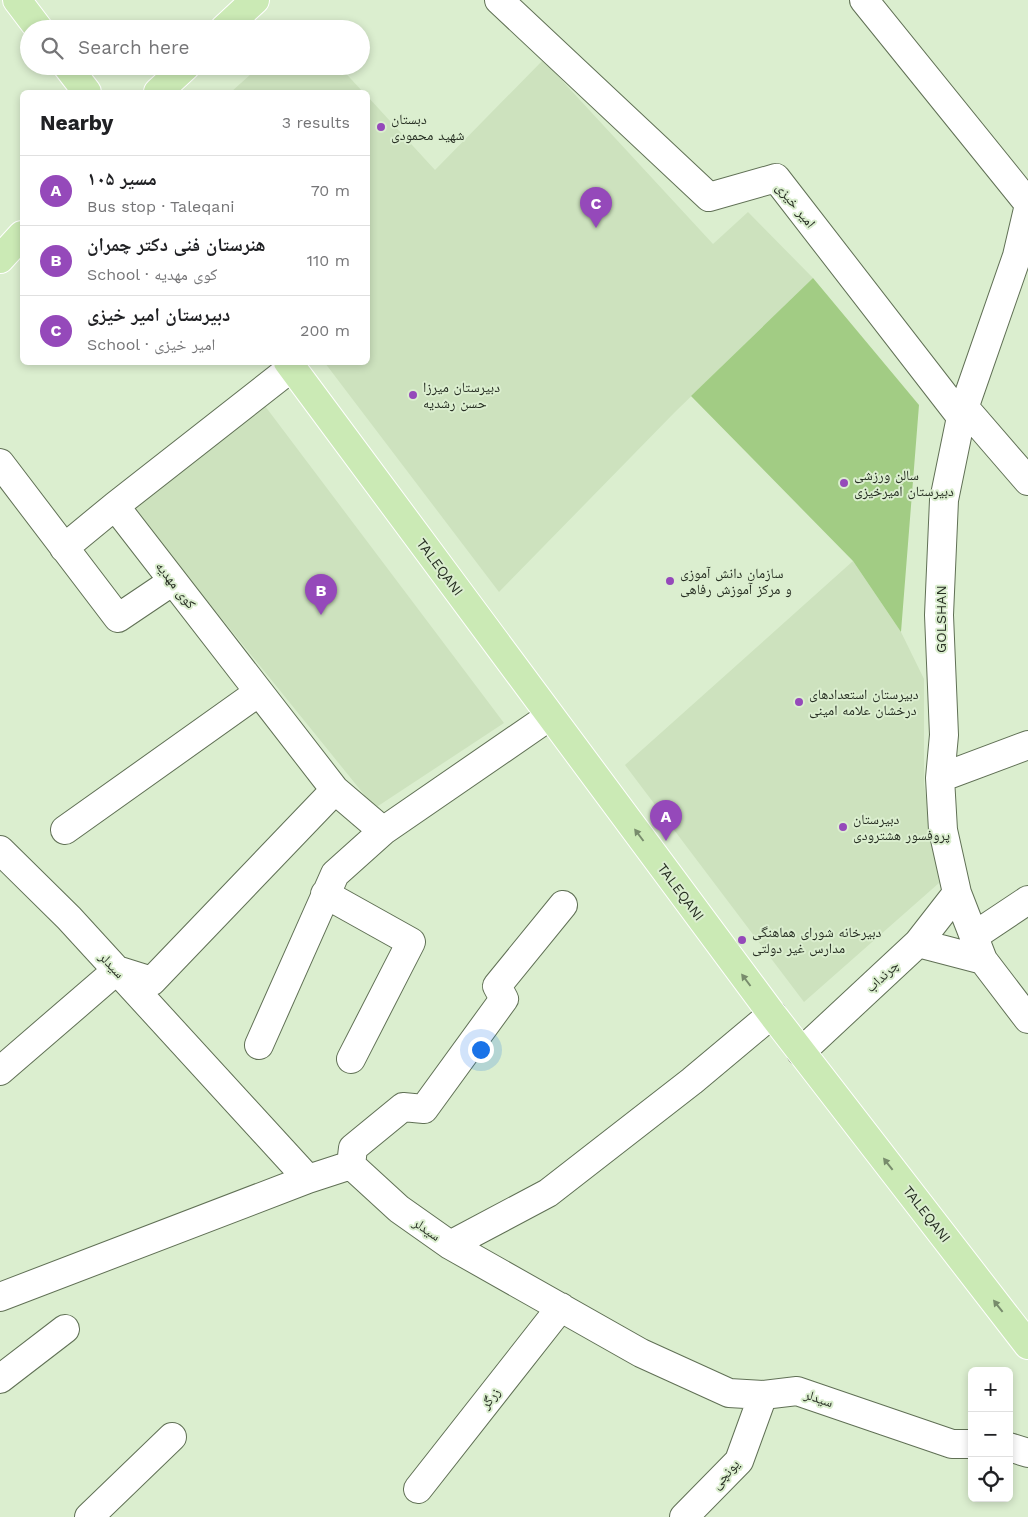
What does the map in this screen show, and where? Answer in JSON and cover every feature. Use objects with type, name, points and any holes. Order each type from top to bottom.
[{"type":"main road","points":[[17,0],[32,20]]},
{"type":"main road","points":[[234,20],[255,0]]},
{"type":"main road","points":[[74,75],[85,90]]},
{"type":"main road","points":[[160,90],[176,75]]},
{"type":"main road","points":[[0,259],[20,237]]},
{"type":"main road","name":"TALEQANI","points":[[289,365],[772,1014],[1028,1345]]},
{"type":"street","name":"امیر خیزی","points":[[499,0],[709,197],[776,178],[963,412]]},
{"type":"street","points":[[864,0],[1028,202]]},
{"type":"street","name":"GOLSHAN","points":[[1028,210],[1023,260],[963,412],[944,500],[939,615],[944,734],[940,778],[943,830],[957,894],[978,948],[1028,1019]]},
{"type":"street","points":[[64,548],[289,365]]},
{"type":"street","points":[[963,412],[1028,481]]},
{"type":"street","points":[[0,463],[118,618],[172,581]]},
{"type":"street","name":"کوی ‌‌‌مهدیه","points":[[115,506],[335,790],[383,831]]},
{"type":"street","points":[[65,830],[259,692]]},
{"type":"street","points":[[259,1045],[335,874],[383,831],[550,716]]},
{"type":"street","points":[[940,778],[1028,745]]},
{"type":"street","points":[[0,1070],[117,970],[152,981],[335,790]]},
{"type":"street","name":"سیدلر","points":[[0,850],[69,918],[308,1179]]},
{"type":"street","points":[[325,894],[411,942],[351,1059]]},
{"type":"street","name":"چرنداب","points":[[801,1052],[918,943],[957,894]]},
{"type":"street","points":[[918,943],[978,948],[1028,900]]},
{"type":"street","points":[[0,1297],[308,1179],[351,1165],[353,1148],[403,1107],[424,1109],[504,999],[497,986],[563,905]]},
{"type":"street","points":[[450,1245],[548,1193],[692,1081],[772,1014]]},
{"type":"street","name":"سیدلر","points":[[351,1165],[399,1209],[450,1245],[641,1353],[720,1389],[729,1392],[762,1395],[797,1391],[952,1444],[968,1444]]},
{"type":"street","name":"زرگر","points":[[418,1489],[561,1307]]},
{"type":"street","points":[[0,1379],[65,1329]]},
{"type":"street","name":"یونچی","points":[[684,1517],[739,1461],[762,1395]]},
{"type":"street","points":[[89,1517],[172,1437]]},
{"type":"street","points":[[1013,1448],[1028,1453]]},
{"type":"shaded area","points":[[543,60],[713,244],[748,212],[813,278],[675,412],[499,592],[327,365],[370,365],[370,99],[435,170]]},
{"type":"shaded area","name":"دبستان شهید محمودی","points":[[250,75],[347,75],[361,90],[233,90]]},
{"type":"shaded area","points":[[265,406],[504,723],[375,808],[132,508]]},
{"type":"shaded area","points":[[853,561],[901,632],[924,679],[924,784],[939,883],[804,1002],[625,765]]},
{"type":"green space","name":"سالن ورزشی دبیرستان امیرخیزی","points":[[813,278],[919,405],[901,632],[853,561],[691,396]]},
{"type":"place","name":"دبستان شهید محمودی","points":[[381,127]]},
{"type":"place","name":"دبیرستان امیر خیزی","points":[[596,228]]},
{"type":"place","name":"دبیرستان میرزا حسن رشدیه","points":[[413,395]]},
{"type":"place","name":"سالن ورزشی دبیرستان امیرخیزی","points":[[844,483]]},
{"type":"place","name":"سازمان دانش آموزی و مرکز آموزش رفاهی","points":[[670,581]]},
{"type":"place","name":"هنرستان فنی دکتر چمران","points":[[321,615]]},
{"type":"place","name":"دبیرستان استعدادهای درخشان علامه امینی","points":[[799,702]]},
{"type":"place","name":"دبیرستان پروفسور هشترودی","points":[[843,827]]},
{"type":"place","name":"مسیر ۱۰۵","points":[[666,841]]},
{"type":"place","name":"دبیرخانه شورای هماهنگی مدارس غیر دولتی","points":[[742,940]]}]
